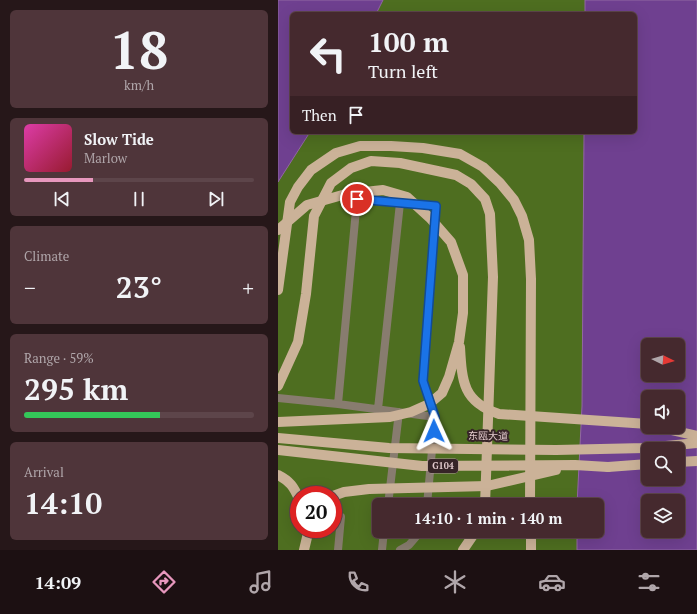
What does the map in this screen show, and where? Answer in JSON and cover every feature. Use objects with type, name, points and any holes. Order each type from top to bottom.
[{"type":"main road","points":[[278,290],[290,202],[298,187],[311,170],[336,153],[360,146],[423,148],[460,154],[483,167],[500,183],[514,200],[522,216],[530,240],[530,498]]},
{"type":"main road","points":[[278,386],[298,342],[306,294],[314,216],[331,183],[351,168],[371,161],[400,163],[456,175],[471,184],[485,199],[490,214],[493,277],[485,498]]},
{"type":"main road","points":[[278,230],[307,205],[346,194],[383,190],[408,197],[430,218],[450,242],[463,275],[463,313],[459,342],[449,377],[442,393],[428,404],[411,412],[390,418],[278,422]]},
{"type":"main road","points":[[459,342],[465,388],[472,398],[491,411],[500,414],[641,424]]},
{"type":"main road","points":[[685,433],[697,436]]},
{"type":"main road","name":"东瓯大道","points":[[278,438],[389,448],[563,450],[645,448],[697,443]]},
{"type":"main road","name":"G104","points":[[278,450],[422,466],[576,465],[608,467],[641,465]]},
{"type":"main road","points":[[685,462],[697,461]]},
{"type":"main road","points":[[342,493],[369,489],[487,486],[576,465]]},
{"type":"main road","points":[[278,475],[293,486]]},
{"type":"main road","points":[[463,550],[471,538]]},
{"type":"main road","points":[[530,538],[531,550]]},
{"type":"lane","points":[[338,404],[357,199],[436,206],[423,381],[435,417],[428,498]]},
{"type":"lane","points":[[378,409],[400,203]]},
{"type":"lane","points":[[278,398],[338,404],[435,417]]},
{"type":"lane","points":[[389,498],[399,412]]},
{"type":"lane","points":[[338,550],[339,538]]},
{"type":"lane","points":[[382,550],[383,538]]},
{"type":"lane","points":[[400,550],[410,545],[416,538]]},
{"type":"green space","points":[[383,0],[585,0],[585,12],[377,12]]},
{"type":"green space","points":[[309,134],[584,134],[582,406],[577,498],[372,498],[372,538],[577,538],[577,550],[278,550],[278,182]]},
{"type":"shaded area","points":[[278,0],[383,0],[377,12],[290,12],[290,134],[309,134],[278,182]]},
{"type":"shaded area","points":[[585,0],[697,0],[697,550],[577,550],[577,538],[604,538],[604,498],[577,498],[582,406],[584,134],[637,134],[637,12],[585,12]]},
{"type":"route","points":[[357,199],[436,206],[423,381],[435,417],[434,431]]}]
